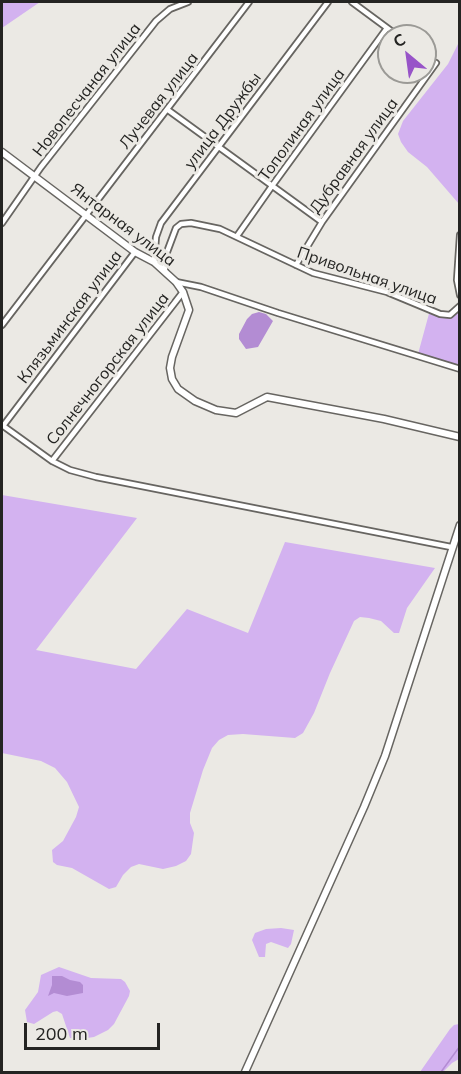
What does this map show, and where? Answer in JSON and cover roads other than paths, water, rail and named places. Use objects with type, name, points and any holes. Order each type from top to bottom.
[{"type":"street","name":"Новопесчаная улица","points":[[2,223],[156,21],[170,9],[188,2]]},
{"type":"street","name":"Лучевая улица","points":[[2,325],[249,2]]},
{"type":"street","name":"улица Дружбы","points":[[154,262],[156,237],[161,223],[328,2]]},
{"type":"street","points":[[352,2],[382,24]]},
{"type":"street","name":"Тополиная улица","points":[[237,236],[377,42]]},
{"type":"street","name":"Дубравная улица","points":[[296,265],[322,222],[421,84]]},
{"type":"street","points":[[168,110],[322,222]]},
{"type":"street","name":"Янтарная улица","points":[[2,152],[135,252],[154,262],[176,282],[183,292]]},
{"type":"street","name":"Привольная улица","points":[[165,272],[164,260],[176,228],[191,223],[206,225],[237,236],[328,278],[387,292],[440,314],[450,315],[459,306]]},
{"type":"street","name":"Привольная улица","points":[[459,235],[457,280],[459,295]]},
{"type":"street","name":"Клязьминская улица","points":[[2,425],[135,252]]},
{"type":"street","points":[[176,282],[201,287],[459,369]]},
{"type":"street","points":[[183,292],[189,310],[170,368],[172,379],[178,389],[195,401],[216,410],[236,413],[267,397],[384,419],[459,437]]},
{"type":"street","name":"Солнечногорская улица","points":[[52,461],[183,292]]},
{"type":"street","points":[[2,425],[52,461],[70,470],[451,547]]},
{"type":"street","points":[[245,1072],[385,756],[459,525]]},
{"type":"waterway","points":[[441,1072],[460,1046]]}]
